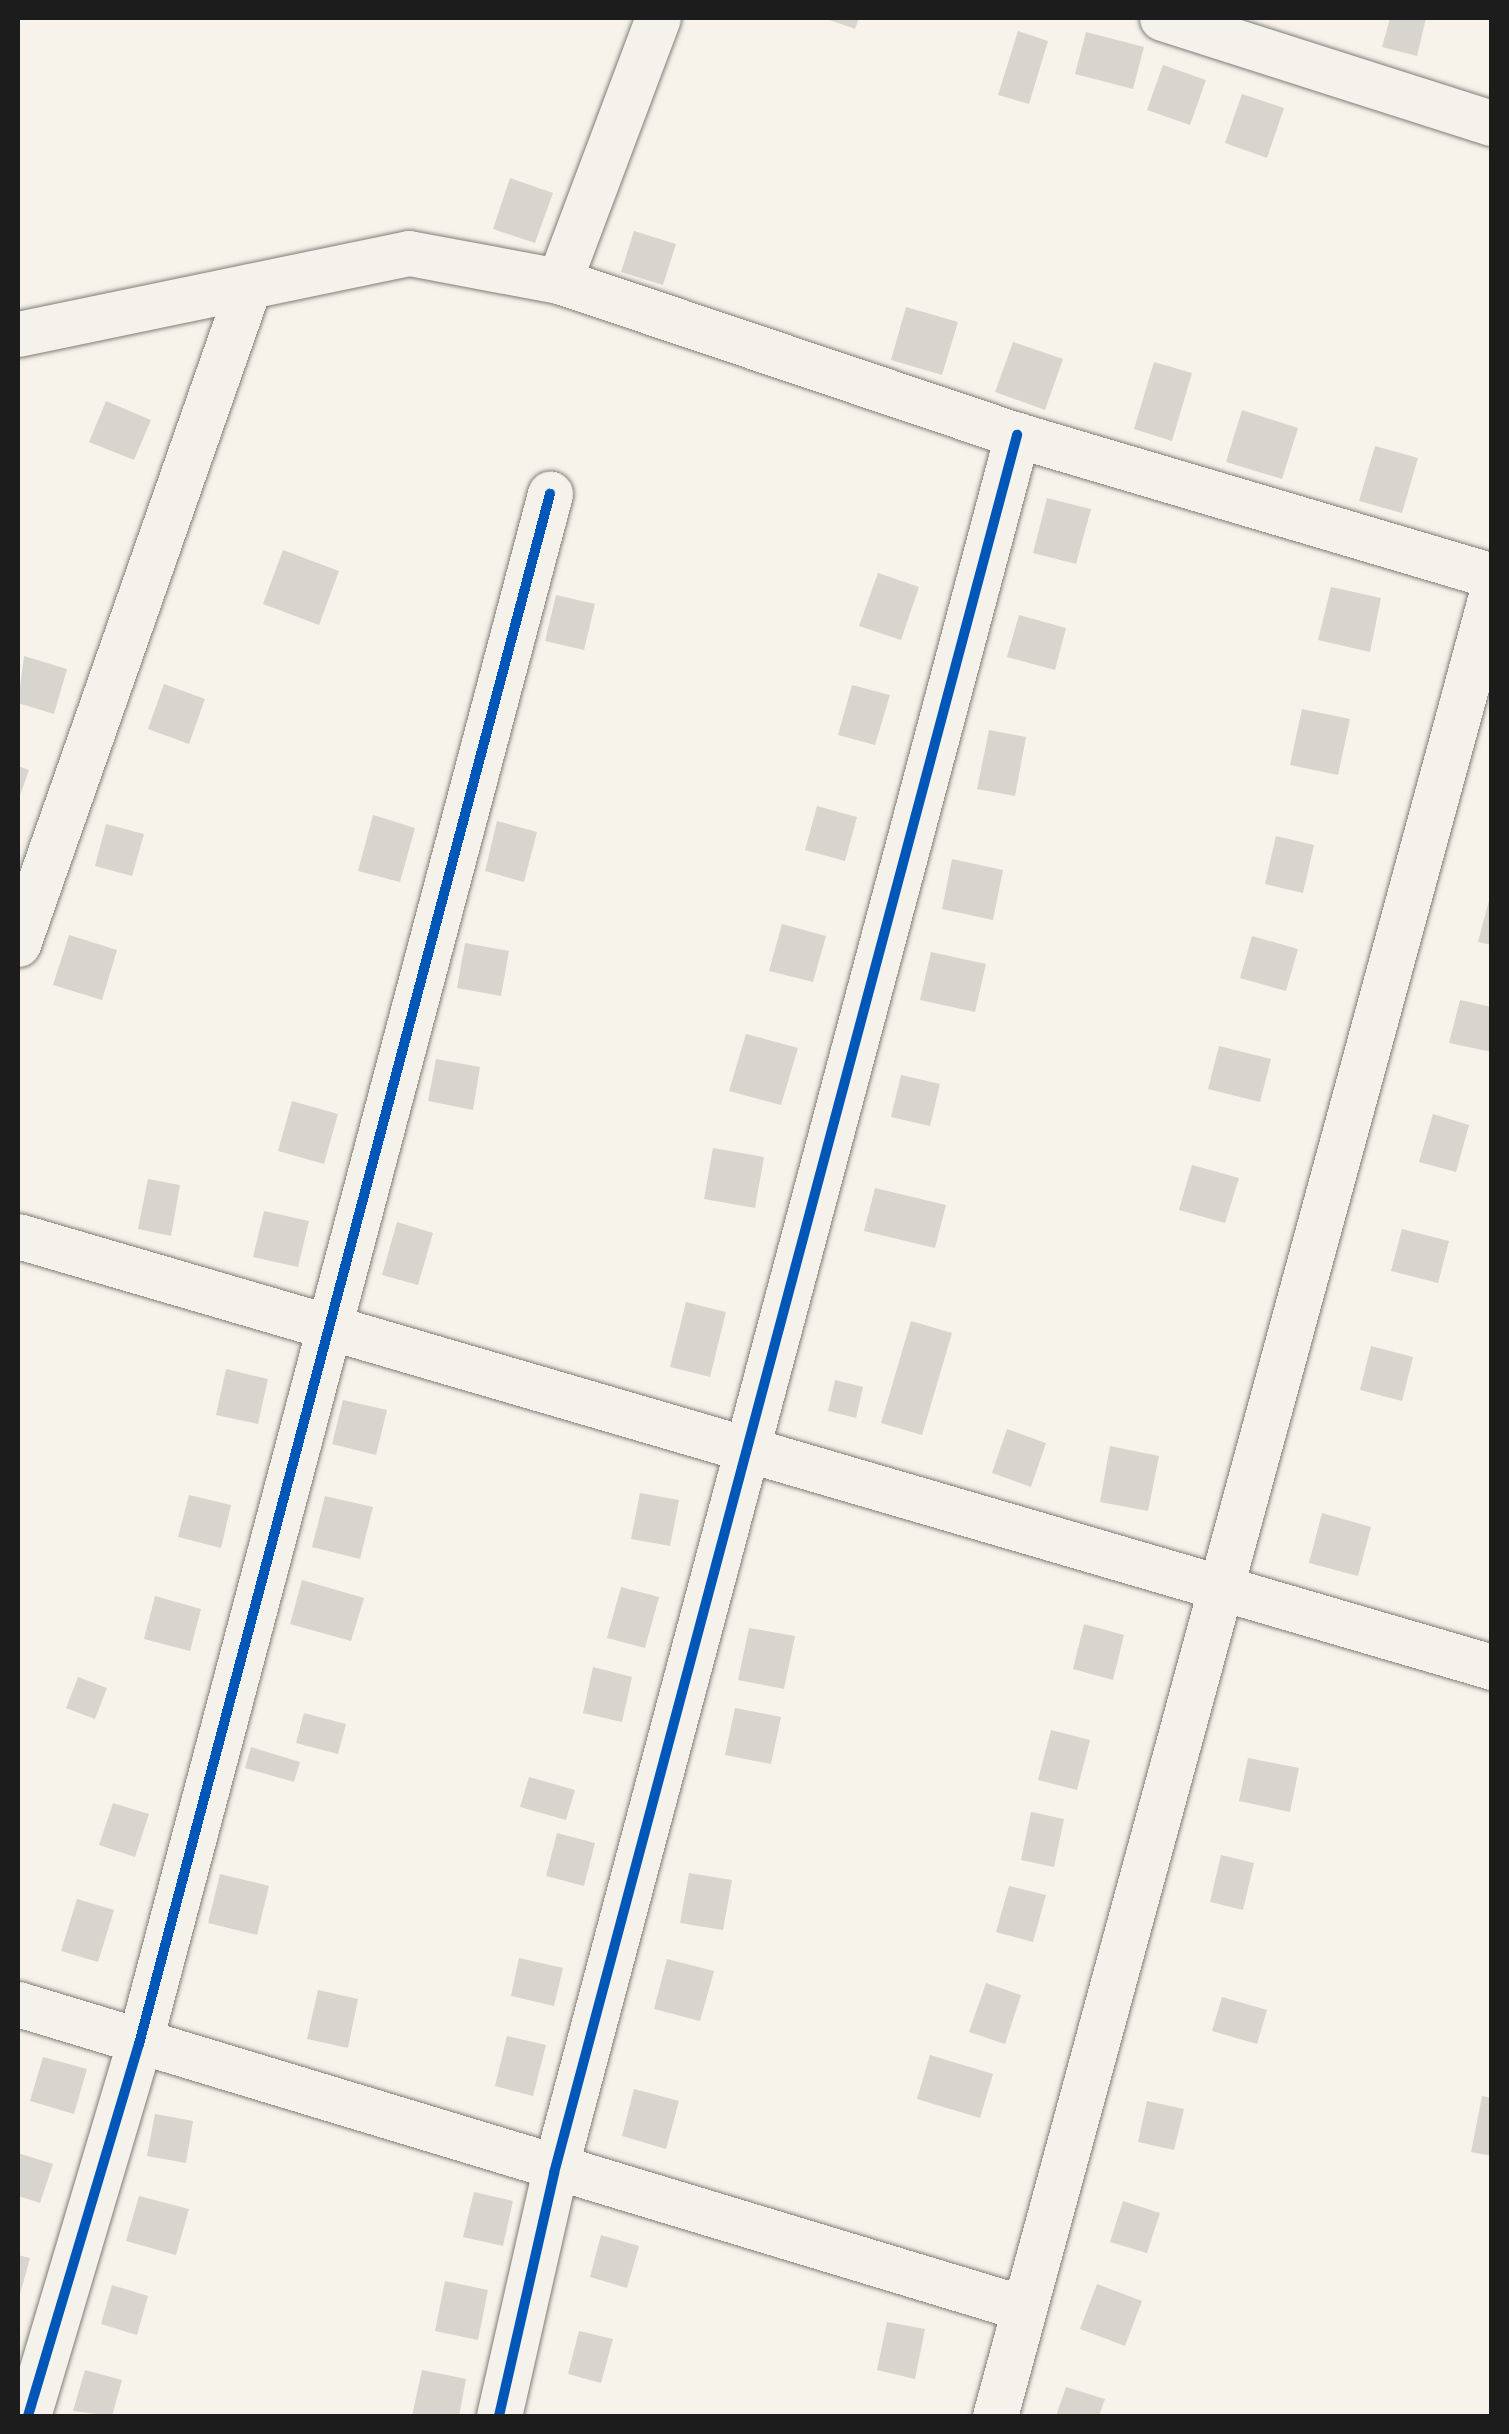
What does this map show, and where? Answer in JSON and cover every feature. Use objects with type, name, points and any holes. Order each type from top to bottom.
[{"type":"street","points":[[559,281],[658,18]]},
{"type":"street","points":[[1162,18],[1492,123]]},
{"type":"street","points":[[18,334],[408,252],[559,281],[1017,435],[1492,576]]},
{"type":"street","points":[[18,944],[249,286]]},
{"type":"street","points":[[499,2416],[554,2173],[1017,435]]},
{"type":"street","points":[[28,2416],[139,2044],[324,1325],[550,494]]},
{"type":"street","points":[[995,2416],[1492,592]]},
{"type":"street","points":[[18,1236],[744,1450],[1222,1582],[1492,1667]]},
{"type":"street","points":[[18,2004],[554,2173],[1024,2308]]},
{"type":"building","points":[[824,18],[859,18],[855,29]]},
{"type":"building","points":[[1390,18],[1426,18],[1417,56],[1382,47]]},
{"type":"building","points":[[1018,31],[1048,41],[1029,104],[998,95]]},
{"type":"building","points":[[1086,32],[1144,47],[1133,89],[1075,74]]},
{"type":"building","points":[[1163,65],[1206,80],[1190,125],[1147,110]]},
{"type":"building","points":[[1242,94],[1284,108],[1267,158],[1225,143]]},
{"type":"building","points":[[510,178],[553,193],[535,243],[493,229]]},
{"type":"building","points":[[634,231],[676,244],[663,285],[621,272]]},
{"type":"building","points":[[906,307],[958,322],[942,375],[891,360]]},
{"type":"building","points":[[1013,342],[1063,359],[1045,410],[995,392]]},
{"type":"building","points":[[1154,362],[1192,373],[1172,441],[1134,429]]},
{"type":"building","points":[[106,401],[151,420],[134,460],[89,442]]},
{"type":"building","points":[[1242,410],[1298,428],[1282,479],[1226,462]]},
{"type":"building","points":[[1375,446],[1418,458],[1402,513],[1359,501]]},
{"type":"building","points":[[1047,498],[1091,509],[1076,564],[1033,553]]},
{"type":"building","points":[[283,550],[339,571],[319,625],[263,604]]},
{"type":"building","points":[[878,573],[919,587],[901,640],[859,626]]},
{"type":"building","points":[[1331,587],[1381,598],[1370,652],[1318,640]]},
{"type":"building","points":[[556,595],[595,604],[584,650],[545,641]]},
{"type":"building","points":[[1019,615],[1066,628],[1055,670],[1007,657]]},
{"type":"building","points":[[24,656],[67,669],[54,714],[18,703]]},
{"type":"building","points":[[164,684],[205,699],[189,744],[148,729]]},
{"type":"building","points":[[852,685],[890,695],[875,745],[838,735]]},
{"type":"building","points":[[1302,709],[1350,719],[1338,775],[1290,765]]},
{"type":"building","points":[[989,730],[1026,737],[1015,796],[977,789]]},
{"type":"building","points":[[18,766],[29,770],[18,801]]},
{"type":"building","points":[[817,806],[857,817],[845,861],[805,850]]},
{"type":"building","points":[[373,815],[415,828],[400,882],[358,871]]},
{"type":"building","points":[[497,821],[537,832],[524,882],[485,871]]},
{"type":"building","points":[[106,824],[144,834],[132,876],[95,866]]},
{"type":"building","points":[[1276,836],[1314,845],[1303,893],[1265,884]]},
{"type":"building","points":[[952,859],[1003,870],[993,920],[942,909]]},
{"type":"building","points":[[1492,889],[1492,945],[1478,942]]},
{"type":"building","points":[[782,924],[826,936],[813,982],[769,971]]},
{"type":"building","points":[[69,935],[117,950],[102,1000],[53,985]]},
{"type":"building","points":[[1252,936],[1298,949],[1286,991],[1240,978]]},
{"type":"building","points":[[465,943],[509,951],[501,996],[457,988]]},
{"type":"building","points":[[931,952],[986,964],[975,1012],[920,1000]]},
{"type":"building","points":[[1460,1000],[1492,1007],[1492,1052],[1449,1043]]},
{"type":"building","points":[[746,1034],[798,1048],[781,1105],[729,1091]]},
{"type":"building","points":[[1219,1046],[1271,1059],[1260,1102],[1208,1089]]},
{"type":"building","points":[[436,1059],[480,1067],[473,1110],[428,1101]]},
{"type":"building","points":[[901,1075],[940,1084],[930,1126],[891,1117]]},
{"type":"building","points":[[292,1101],[338,1114],[324,1164],[278,1151]]},
{"type":"building","points":[[1433,1114],[1469,1125],[1456,1172],[1419,1162]]},
{"type":"building","points":[[713,1148],[764,1157],[755,1208],[704,1199]]},
{"type":"building","points":[[1192,1165],[1239,1178],[1225,1223],[1179,1210]]},
{"type":"building","points":[[148,1179],[180,1185],[171,1236],[138,1229]]},
{"type":"building","points":[[875,1188],[946,1205],[935,1248],[864,1231]]},
{"type":"building","points":[[264,1211],[309,1221],[298,1267],[253,1257]]},
{"type":"building","points":[[397,1222],[433,1233],[418,1285],[382,1275]]},
{"type":"building","points":[[1402,1229],[1449,1241],[1438,1283],[1391,1271]]},
{"type":"building","points":[[686,1302],[726,1312],[710,1377],[670,1367]]},
{"type":"building","points":[[911,1321],[952,1333],[922,1435],[881,1423]]},
{"type":"building","points":[[1371,1346],[1413,1357],[1402,1401],[1360,1390]]},
{"type":"building","points":[[226,1369],[268,1379],[258,1424],[216,1415]]},
{"type":"building","points":[[835,1380],[863,1387],[856,1418],[828,1411]]},
{"type":"building","points":[[343,1400],[387,1410],[376,1455],[332,1444]]},
{"type":"building","points":[[1007,1429],[1046,1443],[1031,1487],[992,1473]]},
{"type":"building","points":[[1110,1446],[1159,1456],[1148,1511],[1100,1502]]},
{"type":"building","points":[[640,1493],[679,1500],[670,1546],[631,1539]]},
{"type":"building","points":[[189,1495],[231,1505],[221,1548],[178,1537]]},
{"type":"building","points":[[325,1496],[373,1507],[360,1559],[312,1547]]},
{"type":"building","points":[[1322,1513],[1371,1527],[1358,1576],[1309,1563]]},
{"type":"building","points":[[302,1580],[364,1598],[351,1641],[290,1624]]},
{"type":"building","points":[[621,1587],[659,1597],[645,1648],[607,1638]]},
{"type":"building","points":[[155,1596],[201,1609],[190,1651],[144,1639]]},
{"type":"building","points":[[1084,1624],[1124,1635],[1113,1680],[1073,1669]]},
{"type":"building","points":[[749,1628],[795,1636],[784,1689],[738,1680]]},
{"type":"building","points":[[593,1667],[632,1677],[622,1722],[583,1713]]},
{"type":"building","points":[[78,1677],[107,1688],[95,1719],[66,1708]]},
{"type":"building","points":[[735,1708],[781,1717],[771,1764],[725,1755]]},
{"type":"building","points":[[304,1713],[346,1724],[338,1754],[296,1743]]},
{"type":"building","points":[[1051,1730],[1090,1740],[1077,1790],[1038,1780]]},
{"type":"building","points":[[251,1747],[300,1762],[294,1782],[245,1768]]},
{"type":"building","points":[[1248,1758],[1299,1768],[1290,1812],[1239,1801]]},
{"type":"building","points":[[529,1777],[575,1790],[566,1820],[520,1807]]},
{"type":"building","points":[[113,1803],[149,1814],[135,1857],[99,1845]]},
{"type":"building","points":[[1031,1812],[1064,1819],[1054,1867],[1021,1860]]},
{"type":"building","points":[[557,1833],[595,1843],[584,1886],[546,1876]]},
{"type":"building","points":[[1221,1855],[1254,1863],[1243,1910],[1210,1902]]},
{"type":"building","points":[[689,1873],[732,1880],[723,1930],[680,1923]]},
{"type":"building","points":[[220,1874],[269,1886],[257,1935],[208,1923]]},
{"type":"building","points":[[1009,1886],[1046,1895],[1033,1942],[996,1932]]},
{"type":"building","points":[[77,1899],[114,1910],[98,1962],[61,1951]]},
{"type":"building","points":[[519,1958],[563,1968],[554,2006],[511,1996]]},
{"type":"building","points":[[667,1959],[714,1971],[700,2021],[654,2009]]},
{"type":"building","points":[[986,1983],[1021,1995],[1005,2044],[969,2032]]},
{"type":"building","points":[[318,1990],[358,1999],[348,2048],[307,2039]]},
{"type":"building","points":[[1222,1997],[1267,2010],[1257,2044],[1212,2031]]},
{"type":"building","points":[[507,2036],[546,2045],[533,2096],[495,2086]]},
{"type":"building","points":[[930,2055],[993,2074],[980,2118],[917,2099]]},
{"type":"building","points":[[43,2057],[87,2069],[74,2114],[30,2101]]},
{"type":"building","points":[[634,2089],[679,2101],[666,2149],[622,2136]]},
{"type":"building","points":[[1482,2096],[1492,2098],[1492,2156],[1471,2152]]},
{"type":"building","points":[[1147,2101],[1184,2109],[1174,2150],[1138,2142]]},
{"type":"building","points":[[155,2114],[193,2121],[186,2163],[147,2156]]},
{"type":"building","points":[[18,2153],[53,2164],[40,2203],[18,2196]]},
{"type":"building","points":[[474,2192],[513,2201],[503,2246],[463,2237]]},
{"type":"building","points":[[139,2196],[189,2209],[176,2255],[126,2241]]},
{"type":"building","points":[[1123,2201],[1160,2213],[1147,2253],[1110,2242]]},
{"type":"building","points":[[601,2235],[639,2246],[627,2288],[590,2277]]},
{"type":"building","points":[[18,2255],[30,2258],[19,2298],[18,2298]]},
{"type":"building","points":[[445,2281],[488,2290],[478,2340],[435,2331]]},
{"type":"building","points":[[1097,2284],[1142,2301],[1125,2346],[1080,2329]]},
{"type":"building","points":[[112,2285],[148,2296],[137,2335],[101,2324]]},
{"type":"building","points":[[887,2322],[925,2329],[915,2379],[877,2370]]},
{"type":"building","points":[[579,2331],[613,2339],[601,2383],[568,2374]]},
{"type":"building","points":[[85,2370],[122,2380],[112,2416],[73,2411]]},
{"type":"building","points":[[422,2370],[466,2379],[459,2416],[412,2416]]},
{"type":"building","points":[[1066,2387],[1105,2399],[1099,2416],[1056,2416]]},
{"type":"cycle path","points":[[499,2416],[554,2173],[1017,435]]},
{"type":"cycle path","points":[[28,2416],[139,2044],[550,494]]}]
